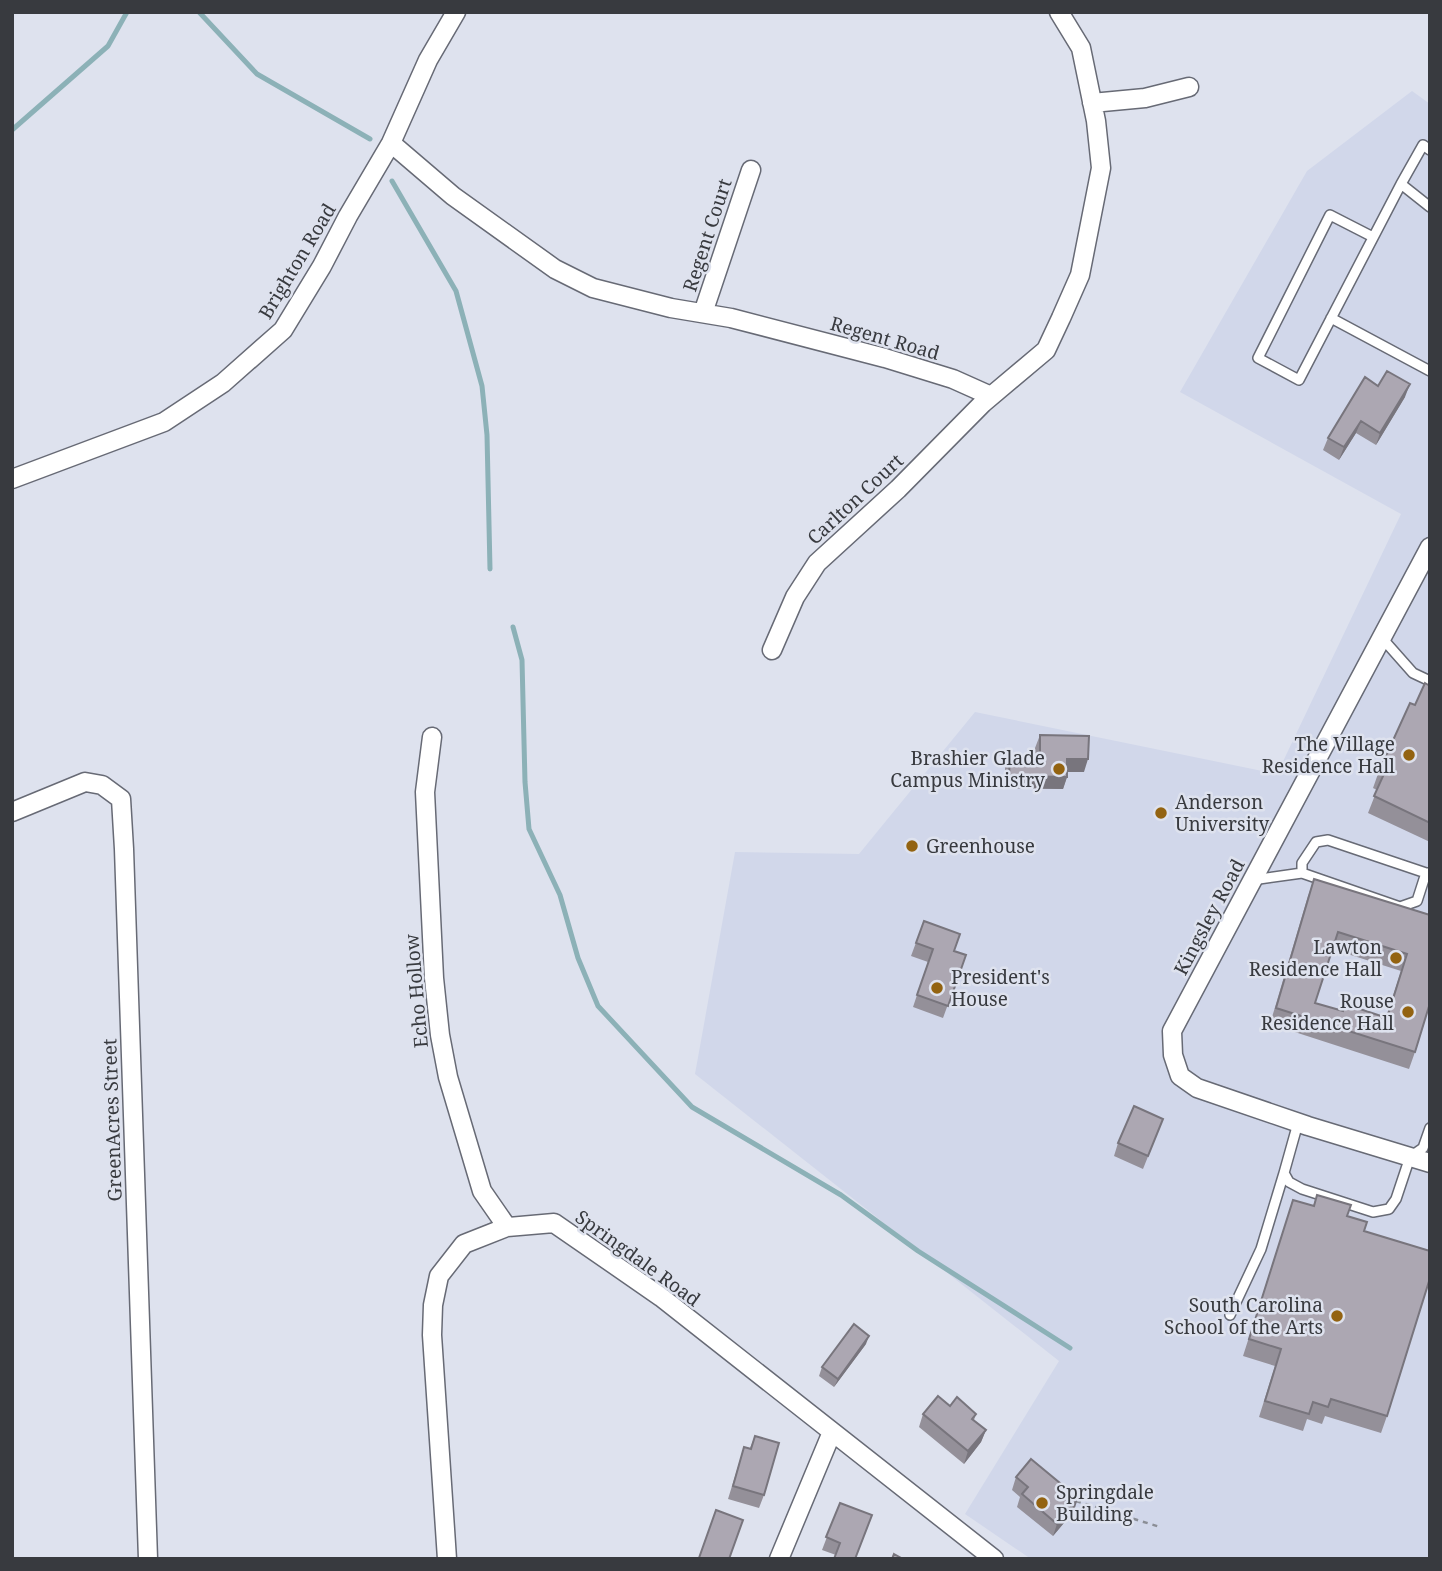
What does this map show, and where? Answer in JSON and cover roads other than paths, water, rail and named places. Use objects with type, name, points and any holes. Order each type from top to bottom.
[{"type":"street","name":"Brighton Road","points":[[12,479],[164,422],[233,374],[283,330],[391,143],[428,60],[456,12]]},
{"type":"street","points":[[991,396],[1046,350],[1080,275],[1101,168],[1081,48],[1059,12]]},
{"type":"street","points":[[1092,103],[1145,98],[1189,87]]},
{"type":"street","name":"Regent Road","points":[[391,143],[453,196],[555,269],[593,288],[671,308],[743,321],[885,358],[953,379],[991,396]]},
{"type":"street","name":"Regent Court","points":[[703,313],[751,170]]},
{"type":"street","name":"Carlton Court","points":[[772,650],[795,597],[817,563],[898,489],[991,396]]},
{"type":"street","name":"Kingsley Road","points":[[1430,547],[1172,1031],[1173,1055],[1180,1076],[1197,1088],[1430,1163]]},
{"type":"street","name":"Echo Hollow","points":[[432,737],[425,792],[434,978],[440,1035],[448,1077],[482,1191],[507,1227]]},
{"type":"street","name":"GreenAcres Street","points":[[12,812],[85,782],[102,785],[121,799],[148,1559]]},
{"type":"street","name":"Springdale Road","points":[[447,1559],[432,1335],[433,1305],[439,1276],[464,1244],[507,1227],[554,1223],[661,1297],[994,1559]]},
{"type":"street","points":[[779,1559],[832,1432]]},
{"type":"lane","points":[[1373,237],[1330,215],[1258,358],[1300,380],[1423,145],[1430,150]]},
{"type":"lane","points":[[1401,184],[1430,207]]},
{"type":"lane","points":[[1331,318],[1430,371]]},
{"type":"lane","points":[[1382,638],[1413,673],[1430,681]]},
{"type":"lane","points":[[1252,880],[1302,873],[1400,907],[1417,901],[1428,873],[1328,840],[1316,842],[1302,863],[1302,873]]},
{"type":"lane","points":[[1230,1315],[1261,1249],[1298,1122]]},
{"type":"lane","points":[[1284,1173],[1289,1182],[1302,1189],[1373,1212],[1381,1212],[1390,1209],[1396,1199],[1410,1157],[1423,1148],[1430,1128]]},
{"type":"waterway","points":[[12,130],[108,46],[127,12]]},
{"type":"waterway","points":[[199,12],[257,74],[370,139]]},
{"type":"waterway","points":[[392,181],[456,291],[482,386],[487,435],[490,569]]},
{"type":"waterway","points":[[513,627],[522,660],[529,829],[560,895],[578,958],[598,1006],[692,1107],[841,1195],[918,1251],[1070,1348]]},
{"type":"place","name":"The Village Residence Hall","points":[[1409,755]]},
{"type":"place","name":"Brashier Glade Campus Ministry","points":[[1059,769]]},
{"type":"place","name":"Anderson University","points":[[1161,813]]},
{"type":"place","name":"Greenhouse","points":[[912,846]]},
{"type":"place","name":"Lawton Residence Hall","points":[[1396,958]]},
{"type":"place","name":"President's House","points":[[937,988]]},
{"type":"place","name":"Rouse Residence Hall","points":[[1408,1012]]},
{"type":"place","name":"South Carolina School of the Arts","points":[[1337,1316]]},
{"type":"place","name":"Springdale Building","points":[[1042,1503]]}]
